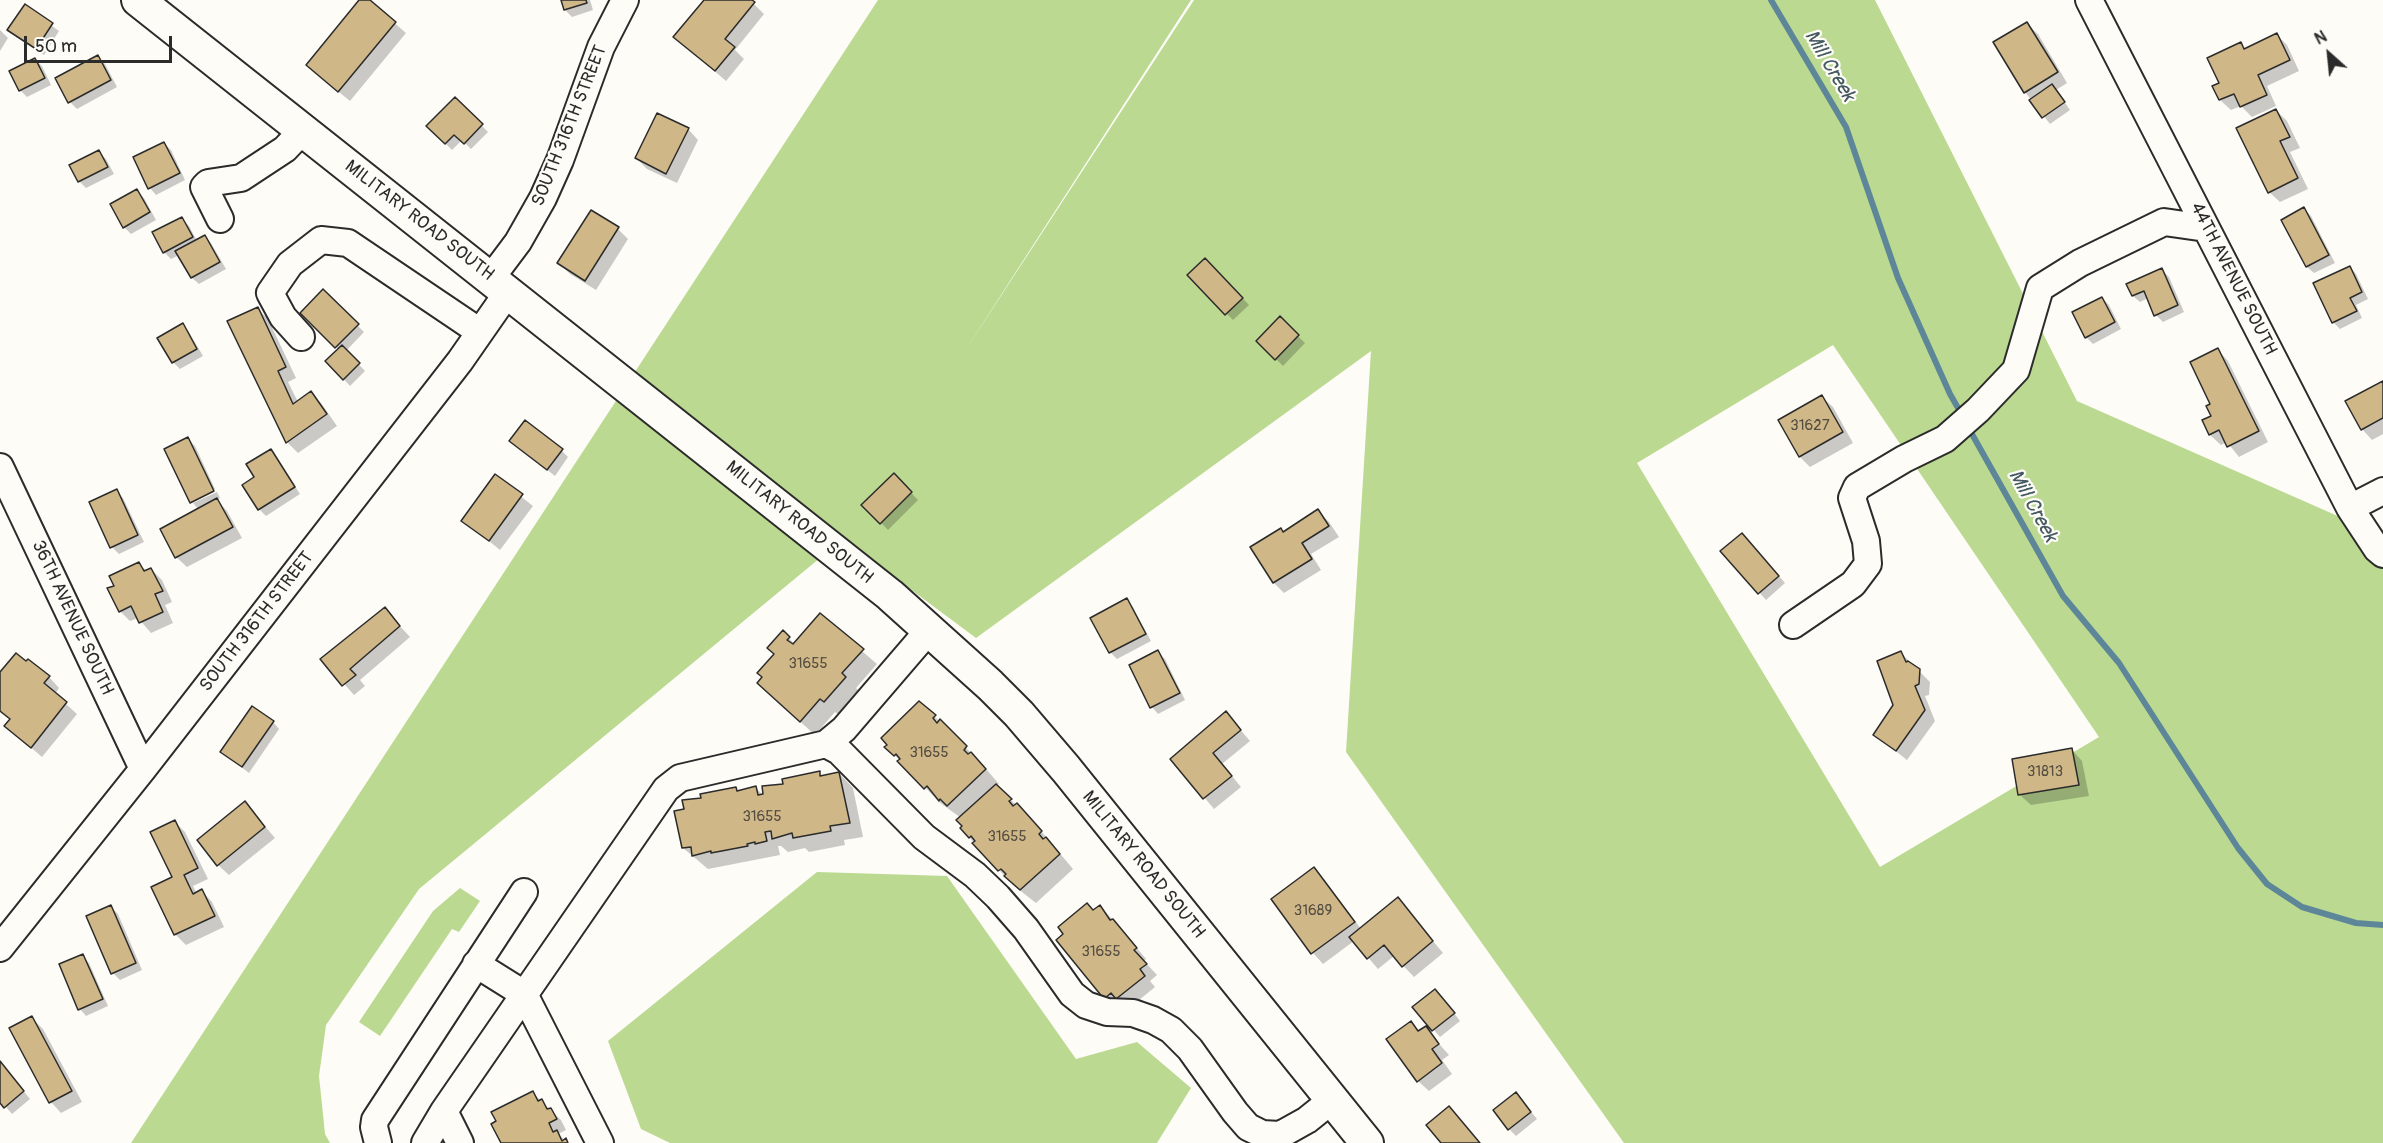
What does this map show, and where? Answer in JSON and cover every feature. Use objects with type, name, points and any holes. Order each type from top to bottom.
[{"type":"main road","name":"MILITARY ROAD SOUTH","points":[[138,0],[890,595],[990,685],[1045,744],[1367,1143]]},
{"type":"street","name":"SOUTH 316TH STREET","points":[[0,948],[143,769],[480,332],[518,242],[543,198],[560,160],[601,47],[625,0]]},
{"type":"street","name":"44TH AVENUE SOUTH","points":[[2089,0],[2350,508],[2377,549],[2383,554]]},
{"type":"street","points":[[220,219],[204,187],[208,183],[241,178],[285,149],[303,130]]},
{"type":"street","points":[[1793,625],[1853,584],[1868,564],[1866,540],[1852,498],[1857,487],[1904,459],[1945,439],[1978,410],[2016,370],[2040,288],[2080,263],[2164,222],[2206,228]]},
{"type":"street","points":[[301,337],[283,316],[270,293],[290,264],[321,240],[348,243],[480,332]]},
{"type":"street","name":"36TH AVENUE SOUTH","points":[[0,467],[143,769]]},
{"type":"street","points":[[2350,508],[2383,491]]},
{"type":"street","points":[[425,1143],[444,1111],[666,789],[680,778],[826,744],[844,729],[929,630]]},
{"type":"street","points":[[826,744],[839,751],[924,837],[975,875],[998,897],[1026,929],[1072,994],[1086,1005],[1107,1012],[1132,1013],[1153,1020],[1171,1030],[1190,1049],[1248,1127],[1262,1134],[1280,1135],[1301,1125],[1332,1100]]},
{"type":"street","points":[[378,1143],[375,1120],[524,892]]},
{"type":"street","points":[[476,964],[524,994],[600,1143]]},
{"type":"street","points":[[444,1111],[460,1143]]},
{"type":"green space","points":[[878,0],[1191,0],[963,354],[1194,0],[1875,0],[2077,401],[2383,536],[2383,1143],[1624,1143],[1346,752],[1371,351],[976,638],[843,539],[419,889],[326,1025],[319,1076],[325,1134],[330,1143],[131,1143]],"holes":[[[1833,345],[2099,737],[1880,867],[1637,463]]]},
{"type":"green space","points":[[817,872],[947,876],[1076,1059],[1137,1042],[1191,1088],[1157,1143],[670,1143],[641,1129],[608,1041]]},
{"type":"green space","points":[[460,888],[480,901],[459,932],[452,929],[380,1036],[359,1022],[433,911]]},
{"type":"building","points":[[359,0],[370,0],[396,22],[338,92],[306,65]]},
{"type":"building","points":[[561,0],[586,0],[587,3],[564,10]]},
{"type":"building","points":[[704,0],[752,0],[755,2],[725,39],[735,47],[715,71],[673,37]]},
{"type":"building","points":[[25,4],[53,23],[36,49],[7,30]]},
{"type":"building","points":[[2027,22],[2058,72],[2024,93],[1993,42]]},
{"type":"building","points":[[2277,33],[2290,60],[2258,75],[2267,95],[2240,107],[2234,94],[2219,100],[2212,86],[2219,83],[2207,58],[2241,42],[2244,49]]},
{"type":"building","points":[[98,55],[111,80],[68,103],[55,78]]},
{"type":"building","points":[[35,58],[45,78],[19,91],[9,71]]},
{"type":"building","points":[[2052,84],[2065,102],[2042,118],[2029,100]]},
{"type":"building","points":[[455,97],[483,124],[464,144],[454,135],[445,144],[426,126]]},
{"type":"building","points":[[2276,109],[2290,137],[2280,141],[2298,178],[2268,193],[2236,128]]},
{"type":"building","points":[[657,113],[689,128],[666,174],[635,158]]},
{"type":"building","points":[[164,142],[180,173],[148,189],[133,157]]},
{"type":"building","points":[[99,150],[108,167],[78,182],[69,165]]},
{"type":"building","points":[[137,189],[150,212],[123,228],[110,204]]},
{"type":"building","points":[[2304,207],[2329,255],[2306,267],[2281,220]]},
{"type":"building","points":[[591,210],[619,227],[585,281],[557,263]]},
{"type":"building","points":[[182,217],[193,237],[163,253],[152,232]]},
{"type":"building","points":[[205,235],[220,262],[191,278],[175,251]]},
{"type":"building","points":[[1205,258],[1243,298],[1225,315],[1187,275]]},
{"type":"building","points":[[2350,266],[2362,292],[2350,298],[2357,311],[2332,323],[2313,283]]},
{"type":"building","points":[[2162,268],[2178,305],[2154,316],[2144,291],[2132,296],[2126,284]]},
{"type":"building","points":[[323,289],[359,324],[335,348],[300,313]]},
{"type":"building","points":[[2102,297],[2115,322],[2085,338],[2072,312]]},
{"type":"building","points":[[258,307],[286,367],[278,371],[293,404],[311,391],[327,414],[286,443],[227,321]]},
{"type":"building","points":[[1280,316],[1299,335],[1275,360],[1256,341]]},
{"type":"building","points":[[183,323],[197,349],[172,363],[157,338]]},
{"type":"building","points":[[342,345],[360,363],[343,380],[325,361]]},
{"type":"building","points":[[2218,348],[2259,431],[2227,447],[2219,430],[2209,435],[2202,420],[2211,416],[2206,406],[2210,404],[2190,362]]},
{"type":"building","points":[[2383,381],[2383,418],[2361,430],[2345,401]]},
{"type":"building","points":[[1822,395],[1843,432],[1799,457],[1778,420]]},
{"type":"building","points":[[525,420],[563,449],[547,470],[509,441]]},
{"type":"building","points":[[188,437],[214,491],[190,503],[164,449]]},
{"type":"building","points":[[271,449],[295,487],[258,510],[242,485],[254,477],[246,464]]},
{"type":"building","points":[[894,473],[912,492],[880,524],[861,505]]},
{"type":"building","points":[[495,474],[523,494],[489,541],[461,521]]},
{"type":"building","points":[[117,489],[138,535],[110,548],[89,502]]},
{"type":"building","points":[[217,498],[233,527],[175,558],[160,529]]},
{"type":"building","points":[[1318,509],[1329,526],[1302,543],[1312,559],[1273,583],[1250,547],[1281,528],[1283,532]]},
{"type":"building","points":[[1742,533],[1779,576],[1758,594],[1720,551]]},
{"type":"building","points":[[139,562],[144,571],[151,568],[163,591],[155,594],[163,612],[139,623],[131,606],[119,612],[107,588],[114,586],[109,576]]},
{"type":"building","points":[[1127,598],[1146,634],[1109,653],[1090,618]]},
{"type":"building","points":[[385,607],[400,626],[350,669],[356,675],[342,686],[320,659]]},
{"type":"building","points":[[820,613],[864,649],[842,673],[846,677],[824,702],[820,699],[800,722],[757,683],[762,677],[757,673],[774,654],[767,648],[783,630],[790,637],[787,640],[793,644]]},
{"type":"building","points":[[1158,650],[1180,693],[1150,708],[1129,665]]},
{"type":"building","points":[[1901,651],[1906,662],[1920,669],[1919,684],[1915,686],[1925,710],[1896,751],[1873,735],[1893,705],[1877,661]]},
{"type":"building","points":[[16,653],[50,676],[44,683],[67,702],[31,748],[4,726],[10,719],[0,711],[0,672]]},
{"type":"building","points":[[919,701],[936,715],[933,718],[937,723],[940,719],[967,746],[964,750],[968,754],[971,752],[986,769],[947,806],[940,799],[939,801],[927,786],[924,789],[897,761],[900,759],[896,754],[894,756],[884,747],[887,745],[881,738]]},
{"type":"building","points":[[252,706],[274,721],[242,767],[220,752]]},
{"type":"building","points":[[1226,711],[1241,730],[1213,753],[1232,776],[1203,799],[1170,759]]},
{"type":"building","points":[[2072,748],[2079,785],[2018,795],[2012,759]]},
{"type":"building","points":[[820,771],[820,776],[839,772],[850,823],[830,826],[831,831],[793,838],[792,833],[772,839],[771,831],[765,832],[767,841],[692,856],[691,847],[682,848],[674,811],[684,809],[682,800],[701,798],[700,794],[736,787],[737,791],[756,786],[758,795],[763,794],[762,786],[783,784],[782,779]]},
{"type":"building","points":[[996,784],[1012,799],[1009,801],[1013,806],[1017,803],[1042,831],[1039,834],[1043,839],[1046,837],[1060,854],[1020,890],[1004,876],[1006,874],[1001,869],[998,871],[972,843],[975,841],[971,836],[969,838],[956,820]]},
{"type":"building","points":[[245,801],[265,827],[217,866],[197,840]]},
{"type":"building","points":[[175,820],[198,868],[184,875],[193,894],[202,889],[215,916],[174,935],[151,887],[172,877],[150,832]]},
{"type":"building","points":[[1314,867],[1355,922],[1311,954],[1271,899]]},
{"type":"building","points":[[1398,897],[1433,941],[1402,967],[1384,945],[1367,959],[1349,937]]},
{"type":"building","points":[[1087,903],[1093,910],[1100,905],[1110,920],[1113,919],[1137,948],[1134,950],[1147,964],[1140,969],[1145,976],[1116,999],[1111,993],[1104,999],[1056,940],[1063,934],[1058,927]]},
{"type":"building","points":[[111,905],[136,963],[111,974],[86,916]]},
{"type":"building","points":[[83,954],[103,999],[78,1010],[59,964]]},
{"type":"building","points":[[1435,989],[1455,1013],[1432,1031],[1412,1007]]},
{"type":"building","points":[[32,1016],[72,1091],[49,1103],[9,1028]]},
{"type":"building","points":[[1411,1021],[1418,1031],[1426,1026],[1439,1044],[1432,1049],[1442,1063],[1417,1082],[1386,1039]]},
{"type":"building","points":[[0,1061],[24,1091],[4,1108],[0,1103]]},
{"type":"building","points":[[533,1091],[538,1101],[542,1099],[547,1109],[551,1108],[557,1119],[549,1123],[553,1132],[557,1130],[562,1141],[566,1138],[568,1143],[501,1143],[491,1124],[496,1121],[491,1112]]},
{"type":"building","points":[[1516,1092],[1531,1112],[1508,1130],[1493,1110]]},
{"type":"building","points":[[1449,1106],[1480,1143],[1441,1143],[1426,1125]]},
{"type":"waterway","name":"Mill Creek","points":[[1771,0],[1846,127],[1898,278],[1950,394],[1962,415]]},
{"type":"waterway","name":"Mill Creek","points":[[1968,427],[2063,596],[2119,663],[2238,848],[2267,884],[2302,907],[2356,923],[2383,925]]}]
